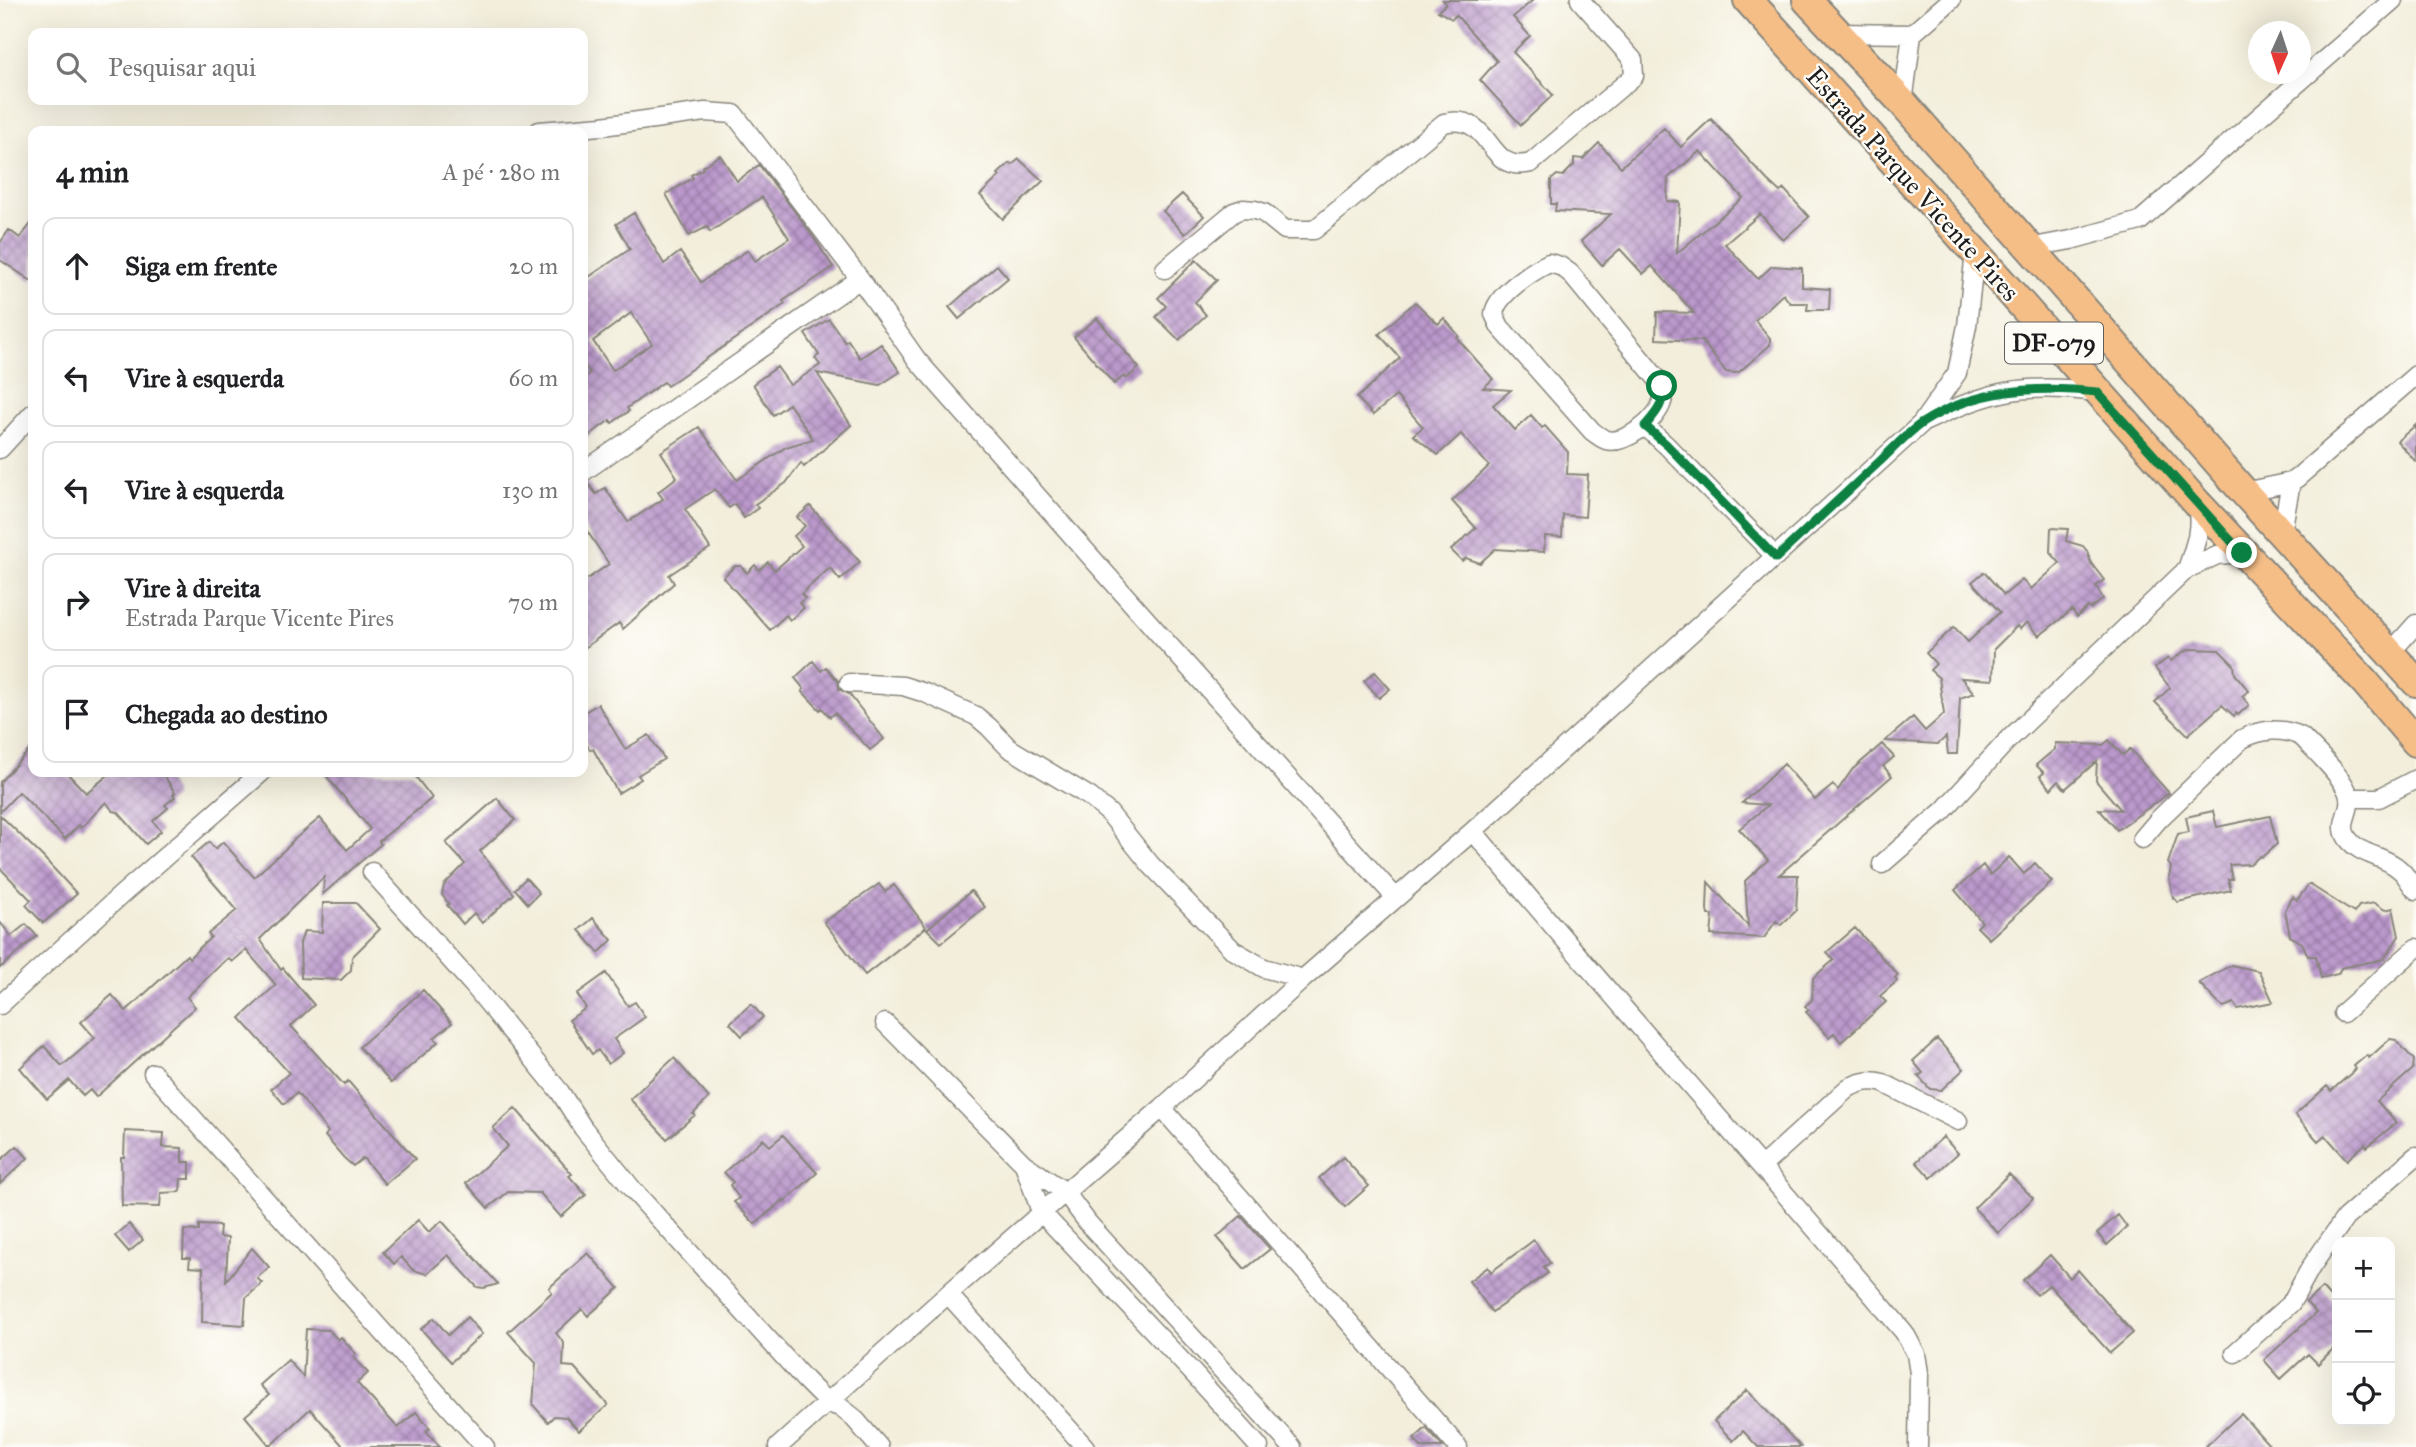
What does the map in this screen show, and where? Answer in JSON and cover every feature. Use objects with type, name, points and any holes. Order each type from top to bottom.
[{"type":"main road","name":"Estrada Parque Vicente Pires","points":[[1748,0],[1975,251],[2097,392],[2242,553],[2365,682],[2416,742]]},
{"type":"main road","name":"Estrada Parque Vicente Pires","points":[[1807,0],[1903,103],[2244,492],[2416,682]]},
{"type":"street","points":[[1165,270],[1234,212],[1243,209],[1264,213],[1285,230],[1314,230],[1444,123],[1458,120],[1475,127],[1504,162],[1517,166],[1531,163],[1634,76],[1633,60],[1580,0]]},
{"type":"street","points":[[1903,103],[1912,34],[1951,0]]},
{"type":"street","points":[[2028,248],[2071,240],[2140,221],[2393,0]]},
{"type":"street","points":[[1836,33],[1912,34]]},
{"type":"street","points":[[588,126],[705,112],[734,114],[860,279],[909,350],[1395,897]]},
{"type":"street","points":[[778,1447],[948,1294],[1162,1108],[1395,897],[1473,831],[1921,424],[1956,373],[1967,326],[1975,251]]},
{"type":"street","points":[[1549,264],[1560,266],[1570,273],[1662,386],[1664,394],[1661,407],[1645,426],[1615,441],[1604,440],[1592,431],[1500,327],[1494,314],[1497,300],[1549,264]]},
{"type":"street","points":[[588,469],[860,279]]},
{"type":"street","points":[[2244,492],[2291,482],[2416,375]]},
{"type":"street","points":[[1921,424],[1965,403],[1998,392],[2050,388],[2097,392]]},
{"type":"street","points":[[0,449],[28,419]]},
{"type":"street","points":[[1645,426],[1667,445],[1776,558]]},
{"type":"street","points":[[2282,533],[2291,482]]},
{"type":"street","points":[[2187,569],[2199,537],[2197,503]]},
{"type":"street","points":[[1882,864],[1943,811],[2006,742],[2187,569],[2217,555],[2242,553]]},
{"type":"street","points":[[2390,653],[2416,624]]},
{"type":"street","points":[[849,683],[903,686],[936,697],[976,716],[1009,748],[1090,797],[1109,813],[1150,864],[1233,950],[1264,968],[1303,979]]},
{"type":"street","points":[[2142,839],[2159,819],[2242,739],[2259,731],[2280,730],[2302,737],[2339,778],[2350,798],[2343,827],[2347,838],[2366,854],[2400,869],[2416,890]]},
{"type":"street","points":[[0,1005],[256,777]]},
{"type":"street","points":[[2350,798],[2379,798],[2416,779]]},
{"type":"street","points":[[1473,831],[1576,955],[1904,1332],[1916,1354],[1919,1373],[1918,1447]]},
{"type":"street","points":[[372,872],[474,986],[560,1092],[583,1128],[633,1190],[828,1403],[845,1410],[879,1447]]},
{"type":"street","points":[[2343,1013],[2416,948]]},
{"type":"street","points":[[885,1023],[1024,1164],[1065,1192],[1088,1223],[1292,1447]]},
{"type":"street","points":[[153,1073],[485,1447]]},
{"type":"street","points":[[1762,1166],[1848,1088],[1862,1082],[1883,1083],[1958,1121]]},
{"type":"street","points":[[1162,1108],[1458,1447]]},
{"type":"street","points":[[2235,1353],[2291,1303],[2345,1218],[2416,1156]]},
{"type":"street","points":[[1024,1164],[1041,1212],[1260,1447],[1278,1432]]},
{"type":"street","points":[[948,1294],[1085,1447]]},
{"type":"street","points":[[1193,1373],[1211,1358]]},
{"type":"building","points":[[1443,0],[1533,0],[1513,17],[1530,36],[1513,52],[1553,95],[1521,125],[1480,80],[1497,61],[1456,15],[1452,19],[1438,11],[1446,4]]},
{"type":"building","points":[[1711,119],[1767,180],[1780,192],[1784,189],[1809,217],[1783,240],[1760,214],[1725,244],[1758,279],[1772,266],[1802,268],[1802,287],[1830,289],[1829,310],[1807,310],[1808,303],[1790,303],[1783,294],[1755,320],[1770,338],[1770,345],[1739,372],[1726,372],[1702,341],[1656,339],[1657,312],[1694,313],[1652,266],[1643,274],[1620,249],[1602,265],[1581,241],[1611,214],[1555,211],[1556,204],[1551,204],[1551,180],[1557,175],[1563,176],[1574,165],[1574,158],[1583,159],[1599,143],[1621,167],[1664,128],[1681,147]],"holes":[[[1700,151],[1743,198],[1677,253],[1680,202],[1667,201],[1668,178]]]},
{"type":"building","points":[[720,155],[737,181],[759,165],[833,267],[783,301],[785,304],[667,386],[664,382],[627,408],[629,411],[612,423],[610,420],[588,436],[588,278],[630,249],[616,224],[634,213],[664,264],[680,252],[701,282],[748,250],[755,261],[789,238],[762,197],[710,232],[707,227],[689,236],[666,194],[703,169],[702,167]],"holes":[[[631,313],[652,344],[613,370],[593,341]]]},
{"type":"building","points":[[1019,159],[1043,181],[1003,219],[980,195],[1000,176],[998,174]]},
{"type":"building","points":[[1182,194],[1204,216],[1185,234],[1163,211]]},
{"type":"building","points":[[28,228],[28,279],[0,260],[0,243],[9,230],[20,238]]},
{"type":"building","points":[[1196,260],[1217,280],[1195,302],[1206,315],[1179,340],[1156,317],[1166,306],[1158,298]]},
{"type":"building","points":[[997,265],[1008,278],[959,319],[949,307]]},
{"type":"building","points":[[1415,302],[1438,324],[1444,318],[1459,336],[1457,338],[1493,379],[1483,388],[1511,390],[1493,405],[1515,430],[1531,415],[1542,428],[1545,426],[1568,452],[1567,474],[1588,475],[1585,517],[1563,515],[1562,537],[1545,536],[1544,552],[1495,549],[1480,563],[1466,558],[1462,561],[1451,550],[1476,528],[1452,501],[1489,466],[1461,434],[1438,455],[1413,435],[1423,427],[1396,396],[1373,415],[1357,398],[1400,358],[1379,334]]},
{"type":"building","points":[[1097,318],[1139,368],[1126,379],[1124,376],[1114,384],[1074,337]]},
{"type":"building","points":[[829,319],[860,358],[881,344],[900,372],[880,385],[817,373],[851,425],[804,467],[801,463],[786,483],[755,504],[758,508],[744,518],[735,504],[729,508],[715,489],[685,509],[710,548],[669,575],[674,583],[623,629],[619,623],[588,645],[588,579],[609,564],[588,532],[588,483],[596,494],[605,488],[628,522],[663,499],[658,492],[677,477],[661,452],[699,427],[737,480],[786,447],[813,439],[789,404],[773,415],[753,384],[777,367],[790,385],[820,365],[815,358],[819,355],[805,334]]},
{"type":"building","points":[[2416,425],[2416,462],[2397,441]]},
{"type":"building","points":[[810,506],[860,562],[840,580],[830,568],[801,594],[805,598],[799,603],[804,608],[790,620],[786,615],[770,630],[723,577],[735,566],[741,566],[747,573],[755,565],[759,570],[768,562],[775,570],[802,546],[794,536],[805,526],[797,517]]},
{"type":"building","points":[[2051,528],[2068,529],[2066,541],[2083,546],[2087,551],[2091,563],[2104,580],[2096,586],[2103,599],[2077,617],[2072,610],[2039,636],[2027,622],[2020,629],[2017,626],[1994,649],[1993,680],[1961,678],[1974,693],[1960,698],[1957,754],[1948,754],[1946,737],[1938,744],[1885,741],[1913,717],[1925,731],[1944,714],[1939,678],[1930,670],[1936,664],[1926,653],[1954,627],[1968,642],[2000,612],[1972,582],[1984,572],[2004,595],[2022,580],[2031,589],[2060,563],[2050,552]]},
{"type":"building","points":[[2191,649],[2219,650],[2234,665],[2235,674],[2249,691],[2242,696],[2249,705],[2234,716],[2222,705],[2188,735],[2155,702],[2170,688],[2155,668],[2168,658],[2171,661]]},
{"type":"building","points":[[813,661],[821,671],[826,667],[838,681],[839,689],[849,694],[884,739],[870,750],[835,713],[830,717],[802,691],[804,689],[795,678]]},
{"type":"building","points":[[1375,672],[1390,689],[1379,698],[1364,681]]},
{"type":"building","points":[[598,704],[625,749],[649,735],[664,759],[638,775],[641,779],[618,793],[593,749],[590,750],[588,747],[588,710]]},
{"type":"building","points":[[2109,740],[2123,755],[2130,749],[2169,793],[2117,830],[2099,809],[2121,810],[2096,781],[2097,761],[2065,789],[2058,781],[2051,789],[2040,776],[2044,773],[2036,765],[2055,749],[2055,743],[2103,745]]},
{"type":"building","points":[[1882,744],[1894,757],[1883,766],[1892,776],[1779,875],[1798,875],[1796,911],[1781,925],[1776,921],[1764,938],[1711,935],[1713,915],[1708,915],[1707,910],[1708,882],[1748,926],[1745,881],[1768,860],[1739,829],[1768,805],[1742,803],[1784,764],[1815,800],[1833,785],[1838,790],[1852,770]]},
{"type":"building","points":[[28,751],[28,777],[71,777],[86,793],[106,777],[165,777],[175,797],[165,805],[168,808],[153,821],[161,831],[146,844],[106,802],[81,828],[79,825],[65,839],[19,792],[0,812],[0,782]]},
{"type":"building","points":[[327,777],[416,777],[432,798],[379,841],[381,844],[323,894],[324,877],[260,939],[281,970],[283,968],[314,1005],[291,1026],[344,1085],[348,1081],[415,1159],[385,1184],[363,1158],[353,1166],[344,1158],[325,1136],[328,1132],[297,1093],[284,1104],[271,1089],[289,1073],[240,1018],[276,985],[246,950],[232,962],[228,958],[187,997],[195,1007],[96,1097],[90,1090],[83,1096],[69,1080],[47,1099],[20,1068],[44,1046],[62,1066],[95,1038],[81,1022],[112,995],[126,1011],[187,955],[189,958],[211,937],[208,934],[237,910],[191,857],[209,842],[215,849],[223,842],[254,877],[320,818],[347,850],[370,829]]},
{"type":"building","points":[[497,798],[515,820],[480,851],[514,894],[482,923],[474,913],[463,924],[442,895],[444,885],[465,864],[446,843]]},
{"type":"building","points":[[2213,811],[2217,827],[2270,816],[2277,844],[2250,864],[2229,865],[2232,879],[2228,879],[2231,890],[2178,902],[2173,898],[2169,877],[2171,867],[2168,863],[2178,834],[2189,832],[2186,817]]},
{"type":"building","points":[[0,815],[77,894],[43,923],[26,905],[31,900],[0,868]]},
{"type":"building","points":[[2009,857],[2024,874],[2035,863],[2052,882],[1989,939],[1977,927],[1982,922],[1955,890],[1983,865],[1990,875]]},
{"type":"building","points":[[526,878],[539,893],[528,904],[515,889]]},
{"type":"building","points":[[879,884],[885,892],[894,885],[926,927],[865,975],[824,922]]},
{"type":"building","points":[[2309,884],[2354,913],[2359,906],[2374,903],[2385,910],[2393,908],[2399,936],[2384,959],[2341,968],[2338,974],[2321,978],[2316,956],[2308,956],[2302,943],[2290,936],[2285,910],[2293,897],[2297,900]]},
{"type":"building","points":[[971,891],[985,907],[941,943],[927,929]]},
{"type":"building","points":[[323,903],[356,903],[380,929],[352,957],[351,970],[341,980],[301,978],[300,943],[304,931],[322,932]]},
{"type":"building","points":[[593,918],[612,940],[599,953],[579,930]]},
{"type":"building","points":[[0,922],[11,936],[26,924],[37,936],[0,968]]},
{"type":"building","points":[[1855,928],[1898,975],[1895,978],[1897,981],[1880,996],[1886,1002],[1841,1042],[1834,1033],[1829,1037],[1806,1012],[1809,1010],[1805,1006],[1812,1000],[1813,978],[1834,960],[1827,952]]},
{"type":"building","points":[[2231,965],[2259,971],[2273,1002],[2238,1009],[2234,1003],[2224,1007],[2218,1003],[2199,983]]},
{"type":"building","points":[[606,973],[628,1006],[635,1002],[645,1017],[614,1039],[623,1053],[608,1064],[598,1050],[592,1054],[569,1020],[586,1008],[577,994]]},
{"type":"building","points":[[423,990],[452,1023],[434,1038],[438,1042],[391,1083],[359,1047]]},
{"type":"building","points":[[751,1004],[763,1017],[742,1036],[730,1023]]},
{"type":"building","points":[[1937,1039],[1964,1069],[1941,1090],[1930,1089],[1918,1076],[1923,1073],[1913,1061]]},
{"type":"building","points":[[2390,1039],[2396,1040],[2414,1060],[2413,1069],[2377,1101],[2396,1123],[2347,1160],[2325,1135],[2318,1141],[2295,1115],[2327,1086],[2331,1091],[2356,1069],[2354,1066],[2367,1055],[2369,1058]]},
{"type":"building","points":[[674,1058],[709,1098],[693,1114],[695,1115],[667,1139],[630,1099]]},
{"type":"building","points":[[515,1108],[572,1174],[569,1176],[586,1195],[561,1217],[540,1193],[508,1192],[488,1208],[466,1183],[508,1146],[493,1128]]},
{"type":"building","points":[[125,1131],[164,1133],[163,1147],[182,1148],[182,1162],[190,1162],[190,1179],[181,1179],[180,1192],[161,1193],[160,1207],[122,1206],[121,1157],[124,1157]]},
{"type":"building","points":[[783,1135],[817,1173],[755,1224],[734,1202],[739,1198],[730,1185],[733,1182],[724,1172],[763,1139],[770,1146]]},
{"type":"building","points":[[1943,1137],[1958,1153],[1931,1178],[1916,1162]]},
{"type":"building","points":[[17,1146],[28,1158],[0,1184],[0,1161]]},
{"type":"building","points":[[1343,1157],[1369,1186],[1345,1207],[1319,1178]]},
{"type":"building","points":[[2009,1174],[2033,1198],[1998,1233],[1974,1208]]},
{"type":"building","points":[[2118,1215],[2127,1227],[2107,1245],[2097,1233]]},
{"type":"building","points":[[1241,1216],[1270,1249],[1245,1269],[1217,1237]]},
{"type":"building","points":[[418,1220],[429,1232],[442,1221],[498,1284],[477,1287],[448,1255],[427,1274],[413,1270],[401,1257],[394,1264],[383,1252]]},
{"type":"building","points":[[129,1224],[143,1240],[129,1252],[115,1236]]},
{"type":"building","points":[[199,1225],[220,1226],[219,1237],[228,1238],[226,1281],[252,1248],[269,1267],[257,1278],[262,1283],[246,1298],[244,1325],[202,1322],[203,1268],[189,1267],[190,1258],[183,1258],[184,1230],[199,1231]]},
{"type":"building","points":[[1534,1240],[1550,1263],[1543,1267],[1548,1273],[1492,1312],[1469,1281],[1488,1267],[1491,1272]]},
{"type":"building","points":[[588,1253],[619,1288],[588,1316],[582,1309],[556,1333],[564,1343],[563,1366],[574,1367],[608,1405],[579,1431],[566,1417],[554,1416],[548,1422],[533,1405],[536,1363],[508,1332],[552,1292],[549,1288]]},
{"type":"building","points":[[2050,1255],[2070,1278],[2078,1270],[2133,1333],[2110,1353],[2049,1285],[2037,1295],[2023,1280]]},
{"type":"building","points":[[2322,1288],[2332,1299],[2332,1350],[2318,1364],[2308,1354],[2281,1379],[2264,1360],[2316,1313],[2306,1302]]},
{"type":"building","points":[[467,1317],[482,1334],[451,1362],[421,1329],[434,1318],[448,1335]]},
{"type":"building","points":[[306,1329],[329,1330],[338,1340],[341,1337],[356,1354],[353,1357],[368,1373],[357,1383],[398,1428],[416,1412],[430,1428],[426,1431],[440,1447],[344,1447],[310,1409],[270,1446],[245,1416],[269,1395],[260,1385],[288,1360],[303,1377]]},
{"type":"building","points":[[1747,1390],[1801,1447],[1758,1447],[1743,1431],[1733,1441],[1714,1421]]},
{"type":"building","points":[[2241,1414],[2271,1447],[2205,1447],[2233,1421]]},
{"type":"building","points":[[1426,1428],[1443,1447],[1421,1447],[1414,1439]]},
{"type":"route","points":[[1662,386],[1664,394],[1661,407],[1645,426],[1667,445],[1776,558],[1921,424],[1965,403],[1998,392],[2025,388],[2063,388],[2097,392],[2242,553]]}]
